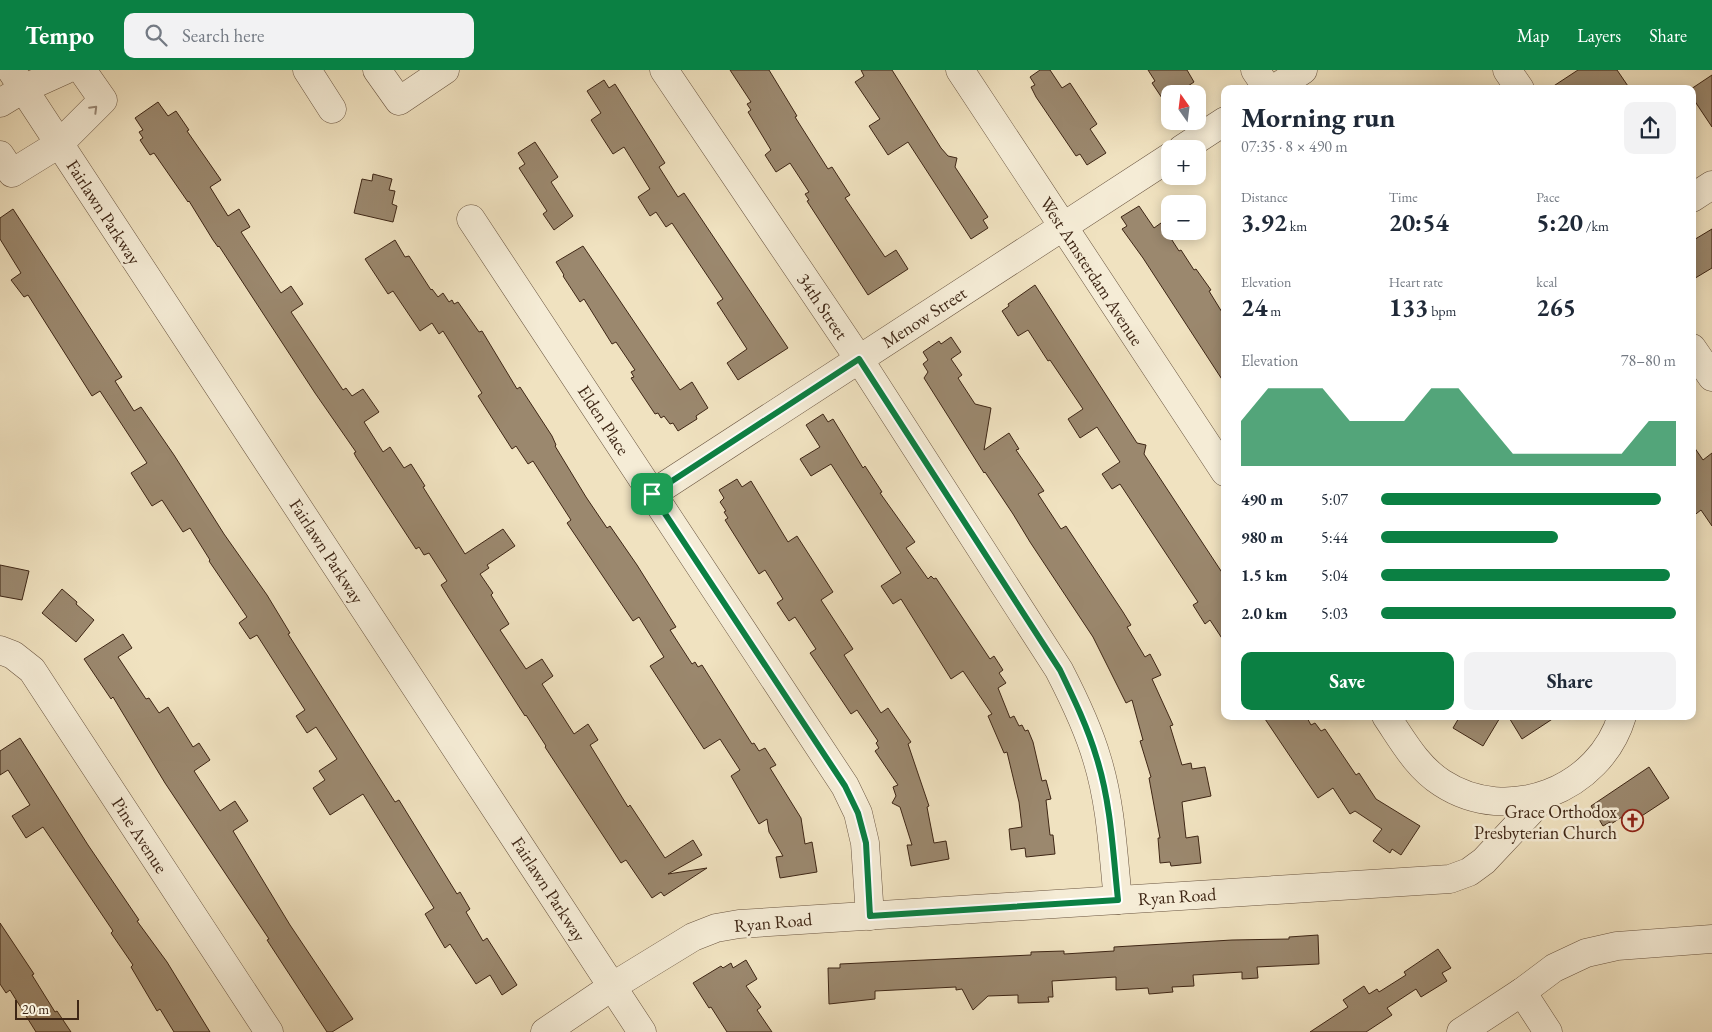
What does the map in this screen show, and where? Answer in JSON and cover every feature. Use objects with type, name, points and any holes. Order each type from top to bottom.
[{"type":"street","points":[[0,104],[17,80],[65,70]]},
{"type":"street","points":[[4,170],[59,144],[103,100],[82,70]]},
{"type":"street","points":[[307,70],[332,109]]},
{"type":"street","points":[[377,70],[399,102],[445,70]]},
{"type":"street","name":"34th Street","points":[[664,70],[859,359],[1060,670],[1081,714],[1097,760],[1107,800],[1118,900]]},
{"type":"street","name":"West Amsterdam Avenue","points":[[960,70],[1221,466]]},
{"type":"street","points":[[1255,70],[1265,85]]},
{"type":"street","points":[[1280,85],[1303,70]]},
{"type":"street","points":[[1507,70],[1517,85]]},
{"type":"street","name":"Fairlawn Parkway","points":[[17,80],[642,1032]]},
{"type":"street","points":[[1196,140],[1221,124]]},
{"type":"street","name":"Menow Street","points":[[652,494],[1161,163]]},
{"type":"street","points":[[1696,195],[1712,185]]},
{"type":"street","name":"Elden Place","points":[[471,218],[845,786],[858,813],[866,843],[870,916]]},
{"type":"street","points":[[1696,354],[1712,377]]},
{"type":"street","name":"Pine Avenue","points":[[0,650],[13,656],[32,670],[269,1032]]},
{"type":"street","points":[[1389,720],[1415,759],[1443,784],[1466,794],[1492,801],[1520,801],[1545,796],[1573,782],[1591,768],[1606,750],[1619,728],[1621,720]]},
{"type":"street","name":"Ryan Road","points":[[545,1032],[613,986],[693,937],[716,928],[740,924],[1450,879],[1469,872],[1484,861],[1545,796]]},
{"type":"street","points":[[1461,1032],[1522,992],[1554,968],[1586,953],[1626,945],[1712,939]]},
{"type":"street","points":[[1522,992],[1548,1032]]},
{"type":"building","points":[[730,70],[769,70],[797,116],[795,117],[828,169],[832,167],[850,195],[845,198],[885,257],[896,250],[908,269],[868,295],[807,201],[809,200],[805,194],[809,192],[790,163],[776,172],[765,155],[771,150],[748,112],[751,110],[747,104],[751,102]]},
{"type":"building","points":[[861,70],[892,70],[941,148],[948,156],[957,158],[955,167],[988,217],[983,220],[988,228],[971,239],[908,142],[888,155],[869,126],[880,119],[855,82],[864,76]]},
{"type":"building","points":[[1040,70],[1050,70],[1062,88],[1070,83],[1097,124],[1090,129],[1106,153],[1087,165],[1080,154],[1076,156],[1031,87],[1035,85],[1030,77]]},
{"type":"building","points":[[1148,70],[1187,70],[1194,82],[1190,85],[1161,85],[1161,96],[1152,83],[1155,81]]},
{"type":"building","points":[[1578,70],[1617,70],[1627,85],[1555,85]]},
{"type":"building","points":[[1712,75],[1712,127],[1696,103],[1696,86]]},
{"type":"building","points":[[604,80],[609,88],[615,84],[665,163],[659,167],[678,197],[684,193],[788,348],[738,380],[727,363],[747,349],[717,303],[723,299],[672,223],[666,227],[656,212],[650,216],[638,197],[650,189],[624,147],[613,154],[591,120],[601,113],[587,91]]},
{"type":"building","points":[[158,102],[168,116],[176,111],[189,130],[187,131],[221,180],[210,187],[228,216],[239,209],[250,227],[241,232],[281,293],[291,286],[303,304],[291,312],[343,390],[346,388],[352,396],[363,389],[379,412],[364,422],[383,452],[390,447],[404,468],[411,464],[425,486],[423,487],[465,554],[503,529],[515,546],[487,565],[489,568],[480,574],[493,593],[491,595],[509,624],[500,630],[526,669],[542,659],[553,676],[542,684],[574,734],[588,724],[598,740],[590,745],[628,807],[630,805],[665,858],[693,840],[702,855],[668,874],[707,868],[664,896],[661,892],[652,898],[626,860],[621,863],[449,598],[441,585],[447,581],[429,553],[424,555],[419,547],[416,549],[356,457],[354,453],[356,452],[219,246],[213,240],[189,201],[154,153],[150,155],[140,140],[143,138],[139,132],[143,130],[135,118]]},
{"type":"building","points":[[535,142],[558,177],[551,182],[573,216],[554,230],[543,214],[547,211],[519,168],[525,164],[518,153]]},
{"type":"building","points":[[373,174],[392,179],[389,190],[395,191],[392,204],[397,206],[393,222],[354,213],[362,179],[372,181]]},
{"type":"building","points":[[1139,206],[1154,228],[1161,223],[1161,240],[1172,240],[1211,290],[1209,291],[1221,310],[1221,378],[1122,229],[1127,226],[1121,217]]},
{"type":"building","points":[[13,209],[122,377],[115,381],[134,411],[141,407],[174,455],[224,534],[267,595],[290,633],[288,634],[395,802],[399,800],[457,894],[460,892],[470,909],[466,912],[483,941],[487,938],[517,985],[502,995],[490,975],[476,984],[450,944],[445,948],[425,914],[434,908],[363,794],[330,815],[313,788],[325,780],[319,771],[337,759],[316,727],[307,733],[296,716],[305,710],[257,635],[250,639],[239,623],[247,617],[209,561],[190,528],[183,532],[162,500],[152,506],[131,473],[147,463],[100,391],[92,396],[28,295],[24,297],[11,280],[21,273],[0,239],[0,218]]},
{"type":"building","points":[[1712,229],[1712,268],[1696,278],[1696,239]]},
{"type":"building","points":[[395,240],[405,257],[409,256],[431,290],[438,297],[443,293],[449,302],[452,300],[454,304],[458,302],[479,332],[482,331],[517,389],[520,387],[552,436],[555,446],[586,497],[607,528],[610,526],[637,565],[676,627],[670,630],[692,664],[695,662],[698,667],[702,665],[752,744],[754,743],[759,751],[765,748],[776,765],[770,768],[801,818],[805,844],[812,842],[817,872],[780,878],[776,857],[783,856],[769,832],[767,819],[759,824],[731,776],[740,770],[720,739],[704,749],[650,666],[664,657],[639,617],[633,621],[567,523],[571,520],[533,461],[528,464],[516,446],[512,449],[478,396],[482,393],[443,331],[439,334],[432,323],[420,331],[393,291],[388,294],[365,259]]},
{"type":"building","points":[[583,246],[680,390],[692,382],[708,408],[696,416],[697,419],[678,431],[673,423],[670,424],[664,416],[661,418],[658,413],[655,414],[631,378],[634,377],[631,372],[635,370],[616,342],[612,344],[584,299],[580,302],[563,276],[556,262]]},
{"type":"building","points":[[1035,285],[1137,443],[1146,445],[1144,454],[1221,571],[1221,637],[1210,620],[1205,624],[1193,605],[1198,602],[1120,484],[1112,489],[1102,474],[1120,462],[1097,427],[1080,438],[1068,419],[1083,409],[1028,330],[1018,336],[1002,311],[1009,306],[1008,304]]},
{"type":"building","points":[[951,337],[961,352],[951,359],[962,375],[958,378],[975,404],[991,408],[984,450],[1009,433],[1019,449],[1016,450],[1044,491],[1038,494],[1061,529],[1066,526],[1131,625],[1127,627],[1145,657],[1150,654],[1161,675],[1152,679],[1173,725],[1170,726],[1182,765],[1191,763],[1192,769],[1205,767],[1211,796],[1182,802],[1186,838],[1198,836],[1201,863],[1171,866],[1170,862],[1160,863],[1158,838],[1160,838],[1149,778],[1151,777],[1140,741],[1143,740],[1132,700],[1126,703],[1093,637],[984,473],[924,378],[928,372],[923,364],[928,360],[923,352],[939,341],[941,344]]},
{"type":"building","points":[[823,414],[828,422],[833,419],[863,468],[865,466],[882,492],[880,493],[915,542],[906,548],[928,579],[931,576],[934,579],[936,578],[990,659],[994,656],[1003,670],[999,673],[1006,683],[998,688],[1010,718],[1014,716],[1019,726],[1022,725],[1025,731],[1028,730],[1033,742],[1042,781],[1046,780],[1051,799],[1046,800],[1050,835],[1053,835],[1055,854],[1026,857],[1025,848],[1011,850],[1009,829],[1022,827],[1019,802],[1007,752],[1004,753],[988,716],[992,714],[963,671],[951,679],[901,599],[893,604],[881,586],[901,573],[831,464],[811,476],[800,459],[820,447],[806,425]]},
{"type":"building","points":[[1696,450],[1703,460],[1712,453],[1712,526],[1701,510],[1696,514]]},
{"type":"building","points":[[737,479],[742,487],[751,481],[788,542],[797,536],[833,592],[821,600],[853,649],[844,655],[881,713],[888,708],[911,742],[908,744],[929,806],[927,807],[934,843],[946,841],[949,859],[911,866],[907,845],[912,845],[900,807],[892,803],[896,796],[893,787],[898,785],[875,751],[879,748],[876,743],[878,741],[857,710],[851,714],[810,653],[816,649],[795,617],[789,621],[777,603],[783,599],[765,570],[759,574],[725,520],[728,518],[720,502],[724,498],[719,490]]},
{"type":"building","points":[[0,565],[29,571],[22,600],[0,596]]},
{"type":"building","points":[[62,589],[94,620],[76,642],[42,613]]},
{"type":"building","points":[[123,634],[132,648],[118,657],[146,699],[149,698],[159,713],[168,707],[193,747],[199,743],[210,760],[194,771],[220,811],[235,801],[248,821],[233,831],[290,925],[353,1019],[332,1032],[327,1032],[267,940],[269,939],[165,783],[113,697],[111,699],[84,659]]},
{"type":"building","points":[[1266,720],[1308,720],[1311,725],[1315,723],[1321,731],[1325,729],[1356,775],[1359,773],[1376,799],[1420,826],[1401,855],[1392,849],[1390,853],[1373,841],[1382,829],[1355,811],[1350,814],[1333,788],[1318,798]]},
{"type":"building","points":[[1458,720],[1499,720],[1483,746],[1453,728]]},
{"type":"building","points":[[1510,720],[1551,720],[1522,739]]},
{"type":"building","points":[[20,738],[88,845],[139,920],[137,921],[167,962],[210,1032],[174,1032],[160,1009],[157,1011],[131,967],[133,965],[111,933],[113,931],[43,827],[26,838],[12,816],[30,805],[8,770],[0,775],[0,751]]},
{"type":"building","points":[[1649,767],[1669,798],[1631,823],[1625,815],[1611,824],[1610,822],[1603,826],[1591,806]]},
{"type":"building","points":[[0,923],[34,974],[32,975],[55,1012],[57,1011],[71,1032],[36,1032],[10,990],[6,993],[0,984]]},
{"type":"building","points":[[1318,935],[1319,964],[1257,967],[1258,978],[1242,979],[1242,972],[1193,975],[1194,986],[1172,987],[1173,992],[1149,994],[1148,988],[1116,990],[1116,977],[1052,981],[1053,997],[1048,997],[1049,1002],[1018,1003],[1018,995],[988,996],[973,1010],[962,989],[956,990],[956,987],[875,991],[875,999],[829,1004],[828,968],[840,968],[840,964],[1031,955],[1031,952],[1064,951],[1064,954],[1114,951],[1114,947],[1232,940],[1289,939],[1289,937]]},
{"type":"building","points":[[1438,949],[1451,968],[1442,973],[1447,981],[1421,997],[1416,989],[1387,1008],[1392,1015],[1366,1032],[1310,1032],[1348,1007],[1343,1000],[1364,986],[1369,994],[1377,989],[1379,992],[1406,975],[1404,972]]},
{"type":"building","points":[[746,960],[757,979],[746,986],[761,1007],[757,1010],[772,1032],[727,1032],[693,983],[721,966],[723,968],[731,963],[733,968]]},
{"type":"place","name":"Grace Orthodox Presbyterian Church","points":[[1633,821]]},
{"type":"route","points":[[859,359],[1060,670],[1081,714],[1097,760],[1107,800],[1118,900],[870,916],[866,843],[858,813],[845,786],[652,494],[859,359]]}]
